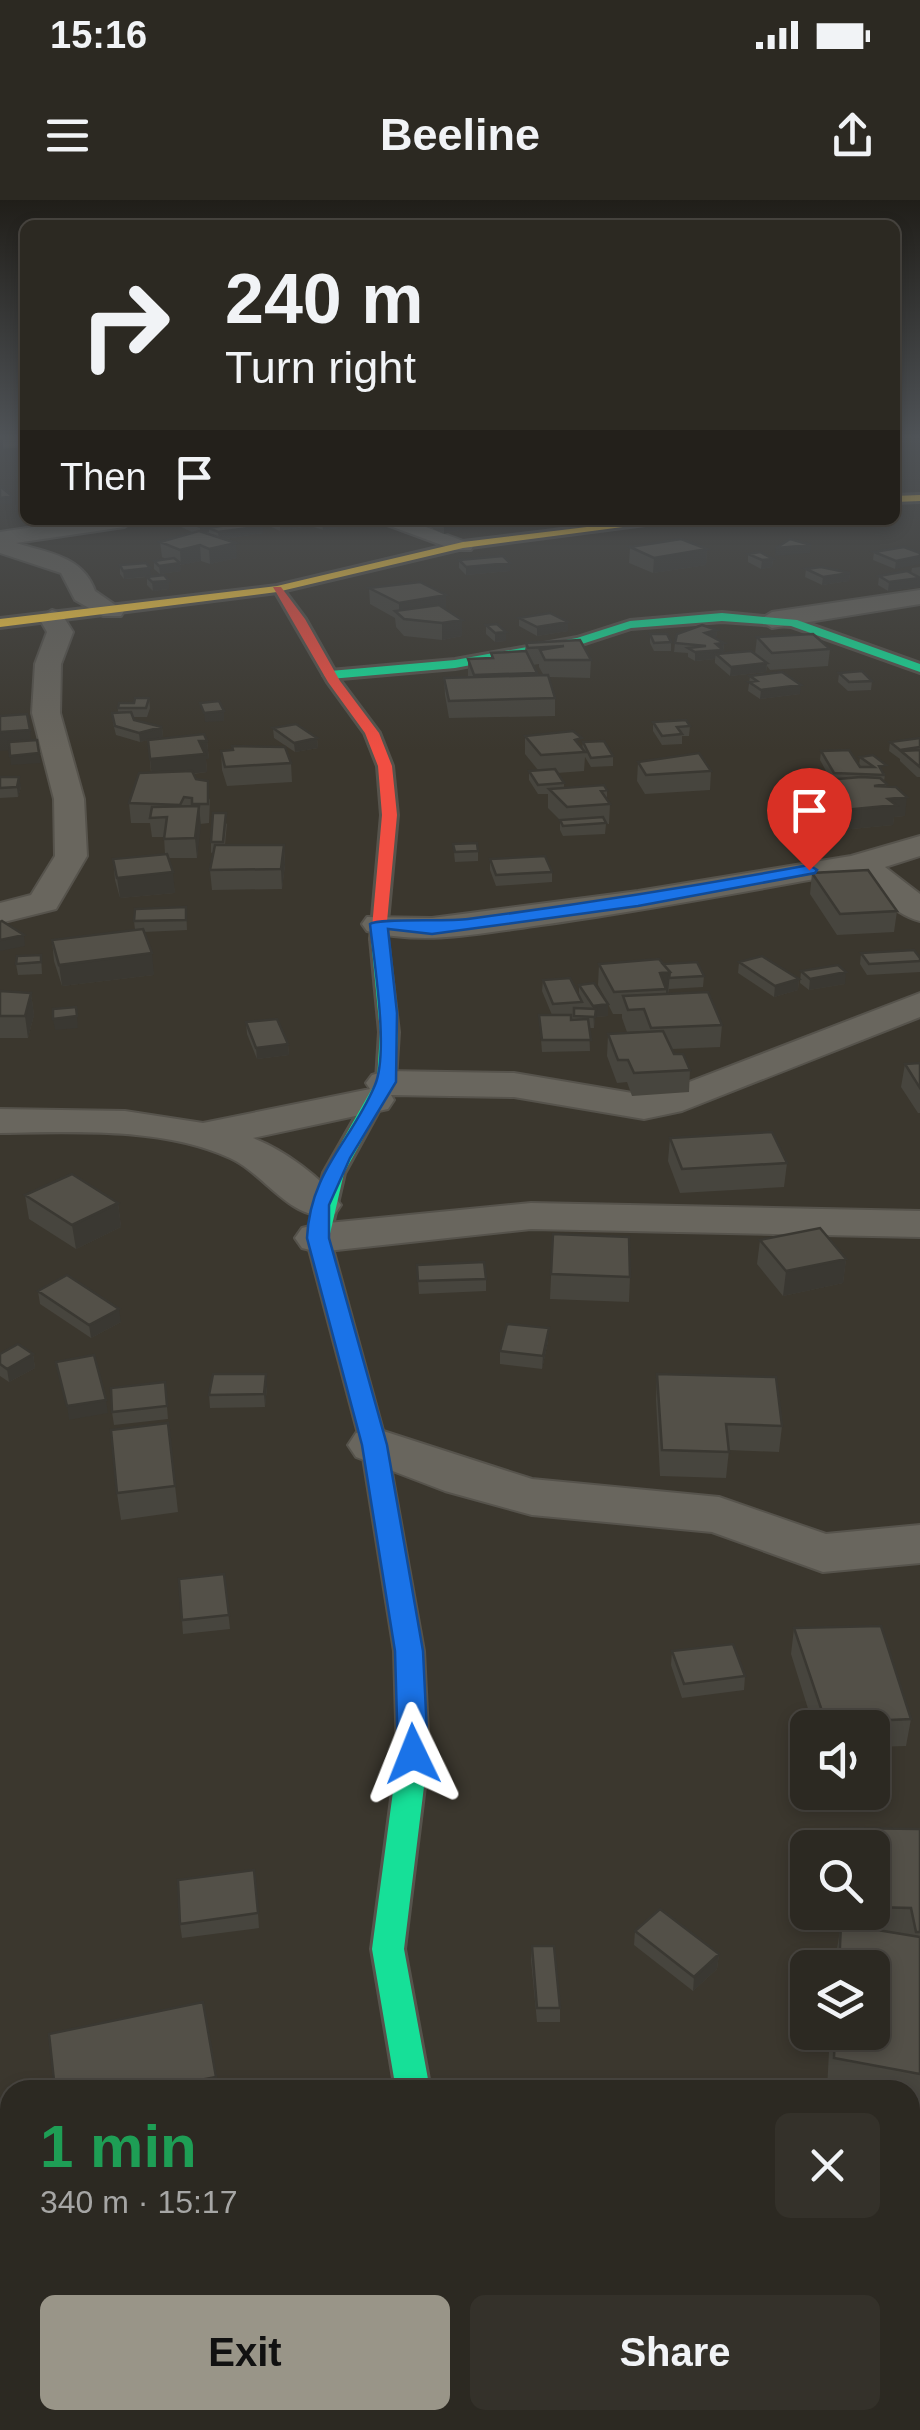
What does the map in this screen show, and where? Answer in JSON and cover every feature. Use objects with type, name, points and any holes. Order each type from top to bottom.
[{"type":"street","points":[[3,543],[69,568],[78,576],[85,595],[112,611]]},
{"type":"street","points":[[0,624],[277,589],[471,543]]},
{"type":"street","points":[[277,589],[306,620],[330,675],[376,741],[386,770],[391,810],[382,857],[379,924],[388,1013],[380,1091],[318,1221]]},
{"type":"street","points":[[330,675],[379,674],[508,654],[583,640],[632,625],[772,620],[920,597]]},
{"type":"street","points":[[0,913],[44,902],[70,856],[69,799],[46,712],[48,664],[60,632],[52,618]]},
{"type":"street","points":[[772,620],[920,668]]},
{"type":"street","points":[[379,924],[432,929],[638,901],[857,864],[920,846]]},
{"type":"street","points":[[857,864],[920,911]]},
{"type":"street","points":[[206,1135],[380,1091],[514,1086],[644,1107],[682,1099],[920,1004]]},
{"type":"street","points":[[0,1121],[101,1124],[206,1135],[270,1164],[318,1221],[374,1445],[409,1651],[413,1754],[388,1949],[411,2080]]},
{"type":"street","points":[[318,1221],[682,1216],[920,1224]]},
{"type":"street","points":[[374,1445],[464,1479],[532,1498],[719,1515],[823,1553],[920,1544]]},
{"type":"building","points":[[163,543],[236,543],[209,549],[200,545],[180,550]]},
{"type":"building","points":[[692,543],[707,549],[654,558],[630,547]]},
{"type":"building","points":[[784,543],[811,545],[776,548]]},
{"type":"building","points":[[904,547],[920,556],[896,561],[874,552]]},
{"type":"building","points":[[760,552],[773,559],[762,560],[748,554]]},
{"type":"building","points":[[503,556],[510,563],[466,567],[459,560]]},
{"type":"building","points":[[174,558],[180,563],[159,566],[154,561]]},
{"type":"building","points":[[146,563],[150,568],[123,571],[120,565]]},
{"type":"building","points":[[821,567],[850,573],[823,577],[806,569]]},
{"type":"building","points":[[907,571],[920,578],[889,582],[879,576]]},
{"type":"building","points":[[164,575],[169,581],[152,582],[147,577]]},
{"type":"building","points":[[420,582],[446,595],[399,603],[369,588]]},
{"type":"building","points":[[439,605],[462,620],[442,623],[404,619],[395,611]]},
{"type":"building","points":[[550,613],[568,622],[537,627],[519,618]]},
{"type":"building","points":[[497,624],[506,632],[495,633],[486,625]]},
{"type":"building","points":[[702,625],[717,630],[705,633],[724,643],[716,644],[723,650],[695,652],[688,648],[706,646],[675,643],[677,634]]},
{"type":"building","points":[[650,634],[667,634],[671,642],[654,643]]},
{"type":"building","points":[[813,634],[830,649],[772,653],[757,637]]},
{"type":"building","points":[[580,640],[591,660],[545,660],[540,650],[564,646],[528,648],[526,643]]},
{"type":"building","points":[[526,651],[537,673],[474,675],[468,659],[493,658],[491,653]]},
{"type":"building","points":[[751,651],[767,663],[731,667],[716,654]]},
{"type":"building","points":[[862,671],[872,681],[849,682],[839,673]]},
{"type":"building","points":[[782,672],[801,685],[761,690],[749,682],[757,681],[750,676]]},
{"type":"building","points":[[548,675],[555,698],[449,701],[444,678]]},
{"type":"building","points":[[135,698],[149,698],[146,708],[118,708],[119,703],[134,703]]},
{"type":"building","points":[[219,701],[224,711],[204,713],[200,703]]},
{"type":"building","points":[[131,712],[134,720],[162,727],[139,733],[115,726],[112,713]]},
{"type":"building","points":[[27,714],[30,730],[0,732],[0,716]]},
{"type":"building","points":[[686,720],[690,726],[677,727],[682,734],[662,736],[653,722]]},
{"type":"building","points":[[296,724],[317,738],[294,743],[273,728]]},
{"type":"building","points":[[573,731],[582,738],[575,740],[585,752],[541,755],[525,736]]},
{"type":"building","points":[[204,734],[207,741],[199,741],[205,754],[150,759],[148,740]]},
{"type":"building","points":[[920,738],[920,747],[900,750],[890,742]]},
{"type":"building","points":[[37,740],[39,753],[10,756],[9,742]]},
{"type":"building","points":[[604,741],[613,756],[591,758],[583,742]]},
{"type":"building","points":[[232,746],[285,747],[291,763],[225,767],[221,751],[233,750]]},
{"type":"building","points":[[849,750],[860,767],[874,767],[860,757],[873,755],[886,765],[879,766],[884,775],[834,773],[821,751]]},
{"type":"building","points":[[920,750],[920,767],[901,751]]},
{"type":"building","points":[[699,753],[711,771],[646,775],[638,762]]},
{"type":"building","points":[[555,769],[564,783],[538,785],[529,771]]},
{"type":"building","points":[[192,771],[196,779],[208,781],[208,804],[192,804],[192,798],[184,797],[180,805],[129,803],[139,773]]},
{"type":"building","points":[[0,777],[19,777],[17,787],[0,788]]},
{"type":"building","points":[[880,778],[887,784],[874,786],[896,787],[907,797],[888,799],[896,805],[844,810],[814,781]]},
{"type":"building","points":[[604,785],[607,790],[601,791],[610,804],[567,807],[549,789]]},
{"type":"building","points":[[199,806],[195,838],[164,839],[167,817],[150,818],[152,807]]},
{"type":"building","points":[[213,813],[226,813],[223,842],[211,842]]},
{"type":"building","points":[[603,817],[606,823],[563,826],[560,820]]},
{"type":"building","points":[[477,843],[478,851],[455,852],[453,844]]},
{"type":"building","points":[[215,845],[284,845],[281,869],[210,870]]},
{"type":"building","points":[[167,854],[173,872],[117,878],[113,859]]},
{"type":"building","points":[[545,856],[552,872],[496,875],[490,859]]},
{"type":"building","points":[[868,870],[897,911],[840,914],[812,873]]},
{"type":"building","points":[[186,907],[186,920],[134,921],[135,909]]},
{"type":"building","points":[[2,921],[24,935],[0,940]]},
{"type":"building","points":[[143,929],[152,953],[59,965],[52,940]]},
{"type":"building","points":[[914,950],[920,961],[869,964],[861,953]]},
{"type":"building","points":[[41,955],[41,962],[16,964],[17,956]]},
{"type":"building","points":[[762,956],[799,979],[775,986],[739,962]]},
{"type":"building","points":[[659,959],[670,972],[660,973],[666,989],[614,992],[599,964]]},
{"type":"building","points":[[697,962],[704,976],[669,978],[670,972],[663,964]]},
{"type":"building","points":[[838,965],[846,972],[810,979],[801,971]]},
{"type":"building","points":[[570,978],[582,1002],[553,1004],[543,980]]},
{"type":"building","points":[[594,983],[608,1004],[593,1006],[579,985]]},
{"type":"building","points":[[0,991],[31,993],[25,1016],[0,1016]]},
{"type":"building","points":[[708,992],[722,1025],[651,1028],[644,1009],[628,1010],[623,996]]},
{"type":"building","points":[[76,1007],[77,1016],[53,1019],[53,1009]]},
{"type":"building","points":[[574,1008],[596,1009],[595,1017],[574,1016]]},
{"type":"building","points":[[539,1015],[588,1019],[591,1040],[542,1040]]},
{"type":"building","points":[[277,1019],[288,1044],[256,1048],[246,1022]]},
{"type":"building","points":[[663,1031],[674,1054],[683,1054],[690,1070],[634,1073],[628,1060],[618,1060],[608,1034]]},
{"type":"building","points":[[920,1063],[920,1088],[905,1064]]},
{"type":"building","points":[[772,1132],[787,1163],[682,1169],[670,1138]]},
{"type":"building","points":[[72,1174],[118,1203],[72,1225],[25,1195]]},
{"type":"building","points":[[820,1228],[846,1259],[786,1271],[760,1240]]},
{"type":"building","points":[[553,1234],[629,1237],[630,1277],[551,1274]]},
{"type":"building","points":[[484,1262],[486,1279],[418,1281],[417,1265]]},
{"type":"building","points":[[67,1275],[119,1309],[89,1325],[38,1291]]},
{"type":"building","points":[[507,1324],[549,1328],[543,1356],[500,1351]]},
{"type":"building","points":[[18,1344],[33,1354],[7,1369],[0,1364],[0,1354]]},
{"type":"building","points":[[94,1355],[106,1400],[67,1406],[56,1362]]},
{"type":"building","points":[[213,1374],[266,1374],[264,1394],[209,1395]]},
{"type":"building","points":[[657,1374],[776,1377],[782,1426],[726,1424],[729,1452],[662,1450]]},
{"type":"building","points":[[165,1382],[167,1406],[112,1412],[111,1388]]},
{"type":"building","points":[[168,1423],[175,1486],[117,1493],[111,1430]]},
{"type":"building","points":[[224,1574],[229,1615],[182,1620],[179,1579]]},
{"type":"building","points":[[881,1626],[911,1719],[890,1720],[890,1710],[822,1710],[794,1628]]},
{"type":"building","points":[[733,1644],[745,1676],[684,1684],[672,1651]]},
{"type":"building","points":[[920,1829],[920,1932],[916,1932],[911,1908],[890,1907],[890,1830],[841,1830]]},
{"type":"building","points":[[254,1870],[258,1913],[180,1924],[178,1880]]},
{"type":"building","points":[[660,1909],[719,1954],[694,1977],[635,1931]]},
{"type":"building","points":[[841,1930],[877,1930],[920,1937],[920,2074],[834,2058],[834,2050],[890,2050],[890,1950],[840,1950]]},
{"type":"building","points":[[532,1946],[554,1946],[560,2008],[537,2008]]},
{"type":"building","points":[[203,2002],[216,2077],[54,2080],[49,2034]]},
{"type":"traffic: fast","points":[[330,675],[455,664],[579,641],[630,625],[722,617],[793,623],[920,668]]},
{"type":"traffic: fast","points":[[379,939],[389,1032],[386,1080],[334,1173],[318,1238],[374,1445],[409,1651],[413,1754],[388,1949],[411,2080]]},
{"type":"traffic: slow","points":[[0,623],[277,589],[479,543]]},
{"type":"traffic: jam","points":[[277,589],[372,733],[385,766],[389,815],[379,939]]},
{"type":"route","points":[[413,1754],[409,1651],[374,1445],[318,1238],[319,1205],[340,1158],[386,1082],[388,1013],[379,924],[432,929],[638,901],[809,870]]}]
